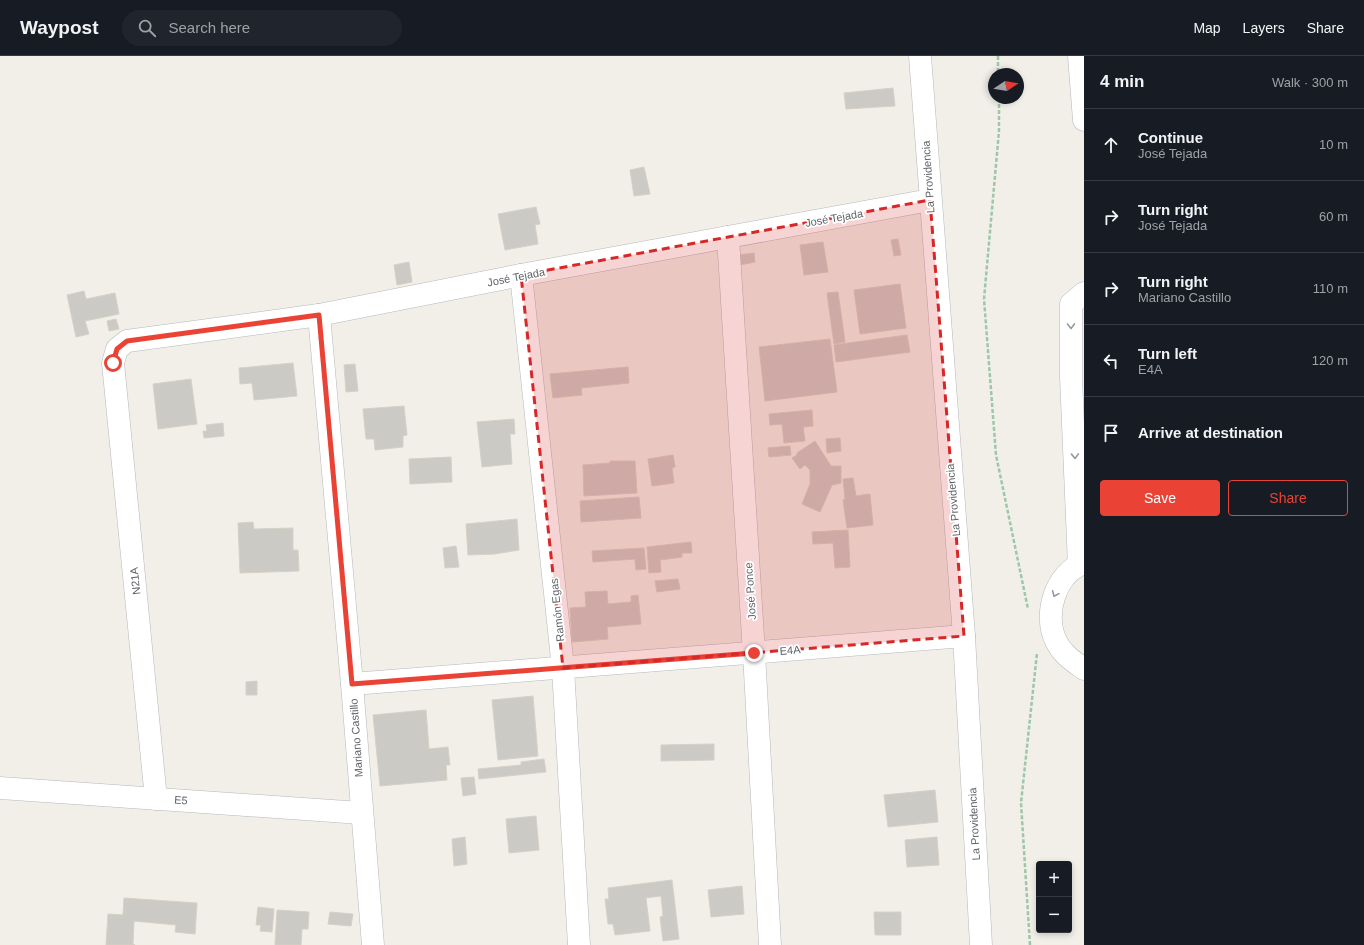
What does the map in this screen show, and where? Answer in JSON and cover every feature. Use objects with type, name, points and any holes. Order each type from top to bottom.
[{"type":"street","name":"La Providencia","points":[[920,56],[964,636],[980,945]]},
{"type":"street","points":[[1079,56],[1084,120]]},
{"type":"street","name":"José Tejada","points":[[113,363],[117,349],[127,341],[319,315],[522,275],[930,200]]},
{"type":"street","name":"José Ponce","points":[[728,237],[754,653],[770,945]]},
{"type":"street","name":"Ramón Egas","points":[[522,275],[563,668],[579,945]]},
{"type":"street","points":[[1084,293],[1071,304],[1072,377],[1082,564],[1063,579],[1053,598],[1050,620],[1056,641],[1069,658],[1084,669]]},
{"type":"street","name":"Mariano Castillo","points":[[319,315],[352,684],[373,945]]},
{"type":"street","name":"N21A","points":[[113,363],[156,799]]},
{"type":"street","name":"E4A","points":[[352,684],[964,636]]},
{"type":"street","name":"E5","points":[[0,788],[362,813]]},
{"type":"path","points":[[998,56],[998,68]]},
{"type":"path","points":[[999,104],[999,131],[984,299],[996,455],[1029,614]]},
{"type":"path","points":[[1030,945],[1021,803],[1037,652]]},
{"type":"highlighted area","points":[[930,200],[964,636],[563,668],[521,275]]},
{"type":"building","points":[[893,88],[895,106],[846,109],[844,93]]},
{"type":"building","points":[[644,167],[650,194],[634,196],[630,170]]},
{"type":"building","points":[[536,207],[540,224],[535,225],[538,244],[505,250],[498,214]]},
{"type":"building","points":[[898,239],[901,255],[894,256],[891,240]]},
{"type":"building","points":[[823,242],[828,272],[804,275],[800,245]]},
{"type":"building","points":[[754,253],[755,262],[740,265],[738,255]]},
{"type":"building","points":[[409,262],[412,282],[397,285],[394,265]]},
{"type":"building","points":[[900,284],[906,328],[860,334],[854,290]]},
{"type":"building","points":[[84,291],[86,299],[115,293],[119,314],[85,321],[89,334],[76,337],[67,295]]},
{"type":"building","points":[[838,292],[845,342],[834,344],[827,293]]},
{"type":"building","points":[[116,319],[119,329],[109,331],[107,321]]},
{"type":"building","points":[[907,335],[910,352],[836,362],[834,345]]},
{"type":"building","points":[[830,339],[837,392],[765,401],[759,347]]},
{"type":"building","points":[[293,363],[297,396],[254,400],[252,383],[240,384],[239,368]]},
{"type":"building","points":[[355,364],[358,391],[346,392],[344,365]]},
{"type":"building","points":[[628,367],[629,383],[581,388],[582,395],[553,398],[550,374]]},
{"type":"building","points":[[191,379],[197,424],[158,429],[153,384]]},
{"type":"building","points":[[404,406],[407,435],[403,436],[403,447],[375,450],[374,439],[366,439],[363,409]]},
{"type":"building","points":[[812,410],[813,426],[803,427],[805,441],[784,443],[782,424],[770,425],[769,414]]},
{"type":"building","points":[[514,419],[515,434],[510,434],[512,464],[482,467],[477,422]]},
{"type":"building","points":[[223,423],[224,436],[204,438],[203,431],[207,431],[206,425]]},
{"type":"building","points":[[840,438],[841,451],[827,453],[826,439]]},
{"type":"building","points":[[815,441],[831,466],[841,466],[841,483],[832,485],[820,512],[802,504],[810,484],[810,470],[805,465],[800,469],[792,458]]},
{"type":"building","points":[[790,446],[791,455],[769,457],[768,448]]},
{"type":"building","points":[[673,455],[675,467],[672,468],[674,483],[652,486],[648,459]]},
{"type":"building","points":[[451,457],[452,482],[410,484],[409,459]]},
{"type":"building","points":[[610,461],[635,461],[637,493],[584,496],[583,465],[610,463]]},
{"type":"building","points":[[853,478],[856,496],[870,494],[873,525],[847,528],[843,500],[845,499],[843,479]]},
{"type":"building","points":[[639,497],[641,518],[581,522],[580,501]]},
{"type":"building","points":[[517,519],[519,550],[495,554],[468,555],[466,524]]},
{"type":"building","points":[[253,522],[254,529],[293,528],[293,550],[298,550],[299,571],[240,573],[238,523]]},
{"type":"building","points":[[848,530],[850,567],[835,568],[833,543],[813,544],[812,532]]},
{"type":"building","points":[[691,542],[692,553],[682,553],[682,557],[660,560],[661,572],[649,573],[647,547]]},
{"type":"building","points":[[456,546],[459,567],[445,568],[443,548]]},
{"type":"building","points":[[644,548],[646,569],[636,570],[635,559],[593,562],[592,551]]},
{"type":"building","points":[[678,579],[680,589],[657,592],[655,581]]},
{"type":"building","points":[[607,591],[608,604],[631,602],[631,596],[638,595],[641,624],[607,627],[608,639],[572,642],[570,608],[586,607],[585,592]]},
{"type":"building","points":[[257,681],[257,695],[246,695],[246,682]]},
{"type":"building","points":[[533,696],[538,756],[498,760],[492,700]]},
{"type":"building","points":[[426,710],[429,749],[448,747],[450,765],[446,765],[447,780],[380,786],[373,715]]},
{"type":"building","points":[[714,744],[714,760],[661,761],[661,745]]},
{"type":"building","points":[[544,759],[546,772],[479,779],[478,769],[521,765],[521,762]]},
{"type":"building","points":[[474,777],[476,794],[463,796],[461,778]]},
{"type":"building","points":[[935,790],[938,822],[888,827],[884,795]]},
{"type":"building","points":[[536,816],[539,850],[509,853],[506,819]]},
{"type":"building","points":[[465,837],[467,864],[454,866],[452,839]]},
{"type":"building","points":[[937,837],[939,865],[907,867],[905,840]]},
{"type":"building","points":[[672,880],[679,939],[663,941],[660,917],[663,916],[661,896],[646,898],[650,931],[615,935],[613,924],[608,924],[605,899],[609,899],[608,888]]},
{"type":"building","points":[[742,886],[744,914],[711,917],[708,890]]},
{"type":"building","points":[[124,898],[197,903],[195,934],[175,932],[176,925],[134,921],[133,944],[135,945],[106,945],[108,914],[123,915]]},
{"type":"building","points":[[258,907],[274,909],[272,932],[260,931],[261,925],[256,925]]},
{"type":"building","points":[[277,910],[309,912],[308,929],[302,929],[301,945],[275,945]]},
{"type":"building","points":[[330,912],[353,914],[351,926],[328,924]]},
{"type":"building","points":[[874,912],[901,912],[901,935],[875,935]]},
{"type":"route","points":[[113,363],[117,349],[127,341],[319,315],[352,684],[754,653]]}]
